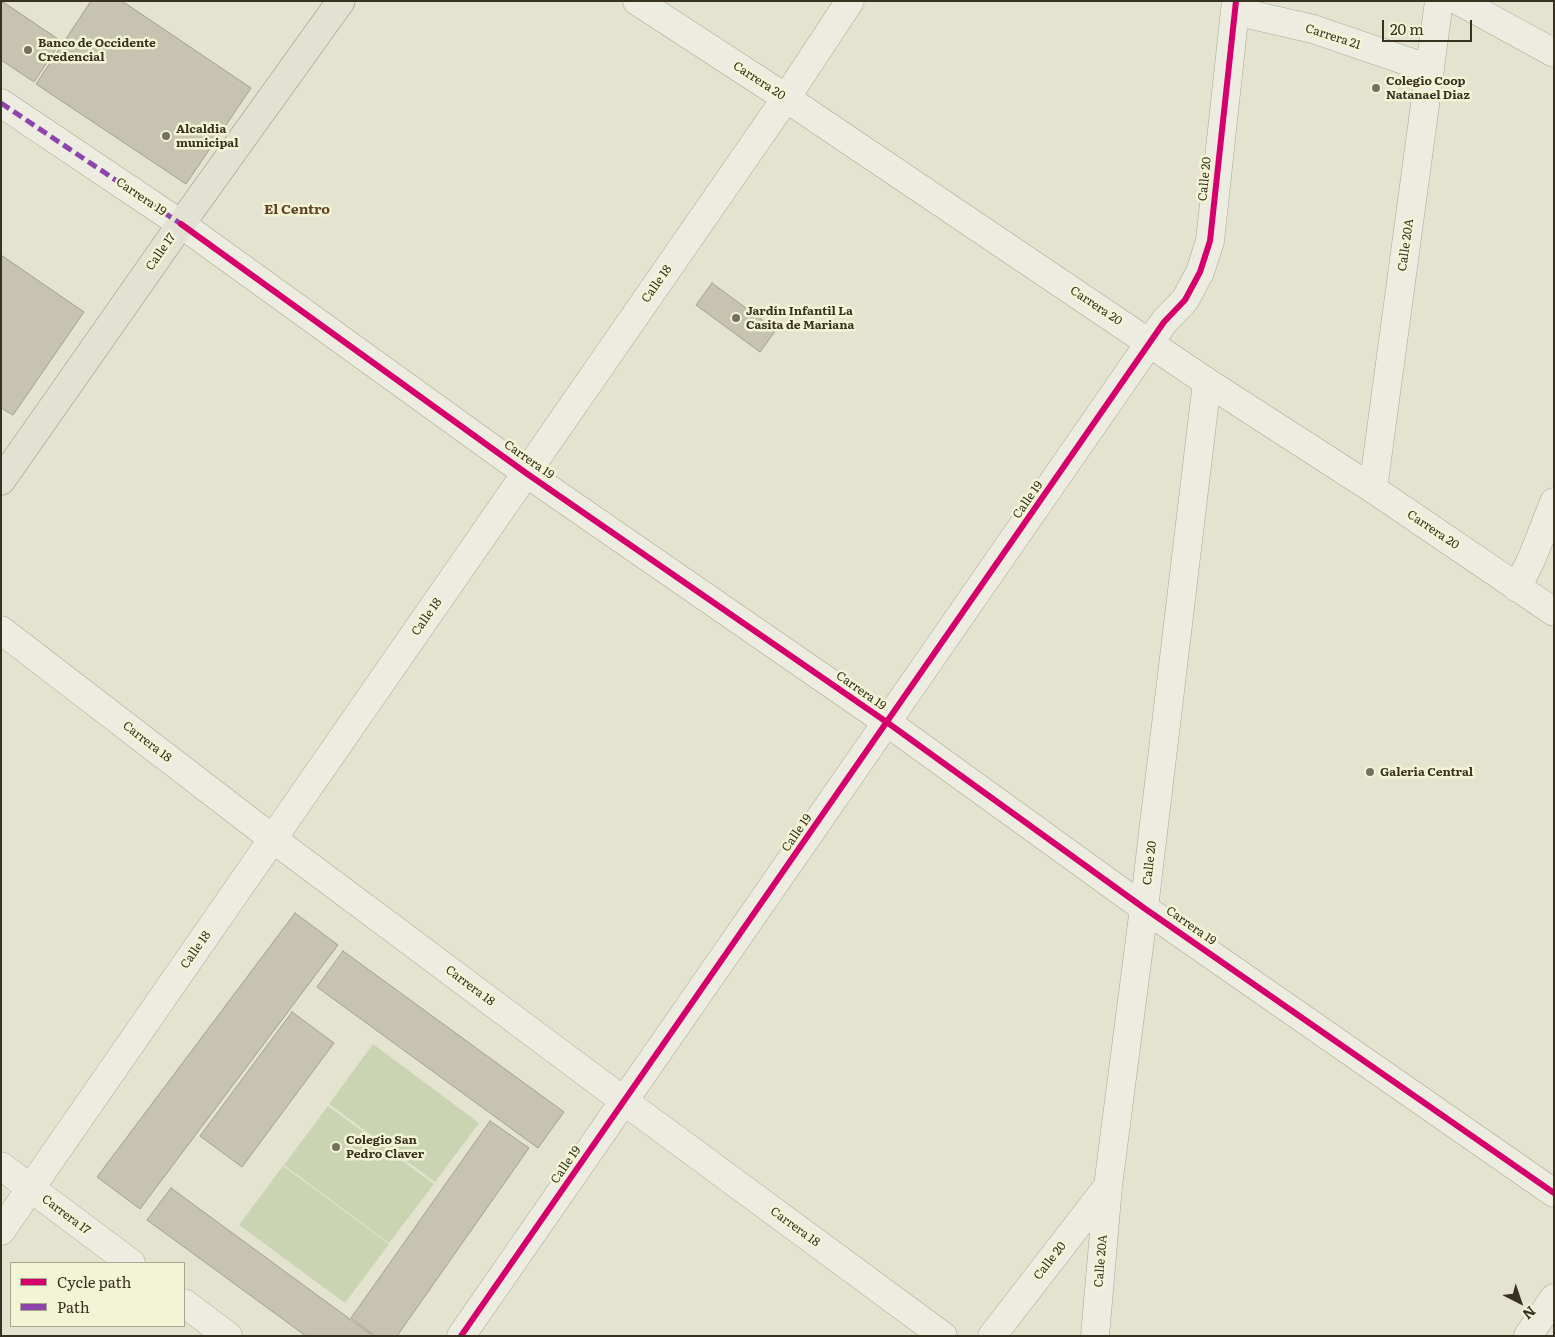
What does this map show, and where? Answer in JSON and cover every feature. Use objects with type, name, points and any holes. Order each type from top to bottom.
[{"type":"main road","name":"Calle 17","points":[[1,481],[181,224],[341,1]]},
{"type":"street","name":"Carrera 20","points":[[637,1],[786,98],[1207,382],[1373,490],[1554,612]]},
{"type":"street","name":"Calle 18","points":[[1,1231],[786,98],[850,1]]},
{"type":"street","name":"Calle 20A","points":[[1373,490],[1439,1]]},
{"type":"street","points":[[1459,1],[1554,53]]},
{"type":"street","name":"Carrera 21","points":[[1235,6],[1313,29],[1430,70]]},
{"type":"street","name":"Calle 20","points":[[1151,343],[1164,322],[1185,300],[1200,272],[1210,241],[1235,6]]},
{"type":"street","name":"Carrera 19","points":[[1,103],[181,224],[526,473],[888,723],[1144,908],[1554,1193]]},
{"type":"street","name":"Calle 19","points":[[461,1336],[1151,343]]},
{"type":"street","name":"Calle 20","points":[[992,1336],[1108,1186],[1144,908],[1207,382]]},
{"type":"street","points":[[1517,588],[1532,558],[1554,502]]},
{"type":"street","name":"Carrera 18","points":[[1,630],[273,839],[943,1336]]},
{"type":"street","name":"Carrera 17","points":[[1,1166],[130,1262]]},
{"type":"street","name":"Calle 20A","points":[[1095,1336],[1108,1186]]},
{"type":"street","points":[[1528,1336],[1554,1298]]},
{"type":"street","points":[[185,1304],[228,1336]]},
{"type":"green space","points":[[373,1044],[479,1123],[435,1182],[329,1104]]},
{"type":"green space","points":[[328,1106],[434,1184],[389,1243],[284,1165]]},
{"type":"green space","points":[[283,1166],[389,1244],[345,1303],[239,1225]]},
{"type":"building","name":"Alcaldia municipal","points":[[91,1],[122,1],[251,88],[186,184],[36,84]]},
{"type":"building","name":"Banco de Occidente Credencial","points":[[3,2],[61,41],[34,82],[1,60],[1,5]]},
{"type":"building","points":[[1,255],[84,312],[13,415],[1,408]]},
{"type":"building","name":"Jardín Infantil La Casita de Mariana","points":[[712,283],[776,330],[760,352],[696,305]]},
{"type":"building","points":[[295,913],[338,945],[140,1209],[97,1177]]},
{"type":"building","points":[[343,951],[564,1112],[538,1148],[317,987]]},
{"type":"building","points":[[292,1012],[334,1043],[242,1167],[200,1136]]},
{"type":"building","points":[[490,1121],[529,1148],[397,1336],[375,1336],[351,1318]]},
{"type":"building","points":[[171,1188],[373,1336],[306,1336],[147,1220]]},
{"type":"marked path","points":[[1,103],[181,224]]},
{"type":"cycle path","points":[[461,1336],[1164,322],[1185,300],[1200,272],[1210,241],[1236,1]]},
{"type":"cycle path","points":[[181,224],[526,473],[888,723],[1144,908],[1554,1193]]},
{"type":"place","name":"Banco de Occidente Credencial","points":[[28,50]]},
{"type":"place","name":"Colegio Coop Natanael Diaz","points":[[1376,88]]},
{"type":"place","name":"Alcaldia municipal","points":[[166,136]]},
{"type":"place","name":"Jardín Infantil La Casita de Mariana","points":[[736,318]]},
{"type":"place","name":"Galeria Central","points":[[1370,772]]},
{"type":"place","name":"Colegio San Pedro Claver","points":[[336,1147]]},
{"type":"district","name":"El Centro","points":[[297,210]]}]
